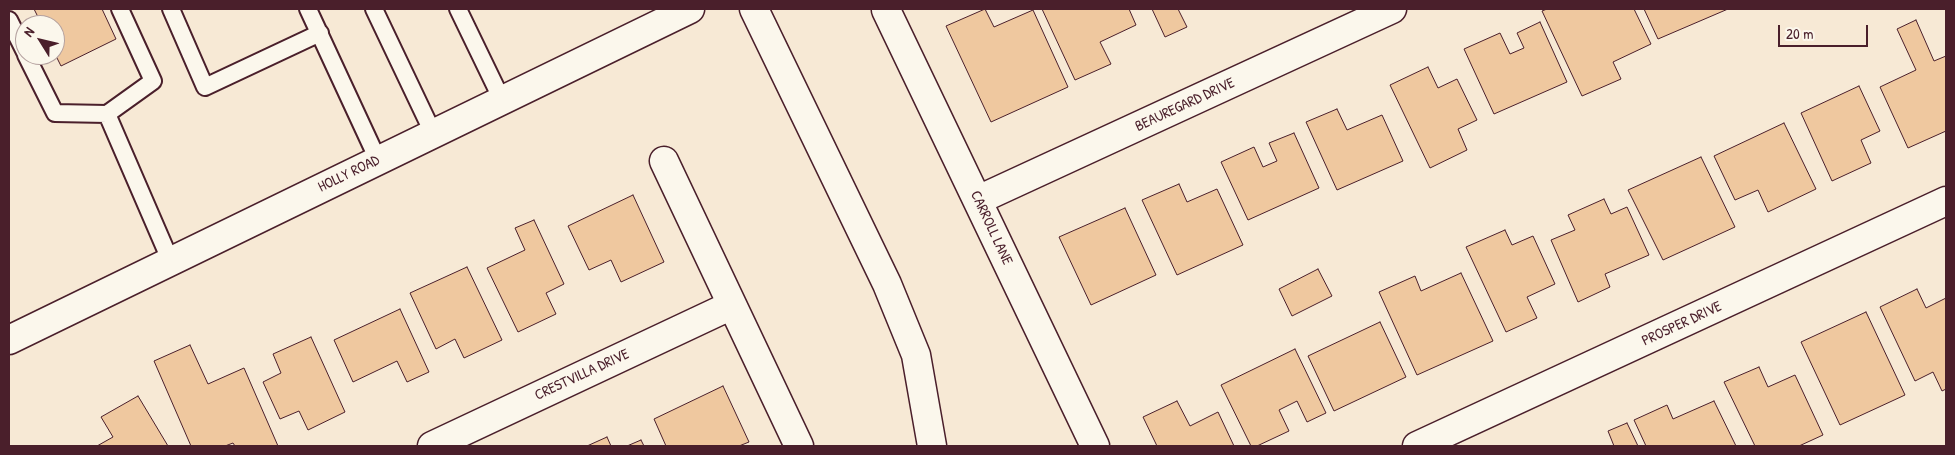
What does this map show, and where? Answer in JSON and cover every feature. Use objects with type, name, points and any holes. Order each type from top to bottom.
[{"type":"street","name":"HOLLY ROAD","points":[[9,340],[690,9]]},
{"type":"street","points":[[754,9],[887,284],[916,355],[932,446]]},
{"type":"street","name":"BEAUREGARD DRIVE","points":[[978,200],[1392,9]]},
{"type":"street","name":"CARROLL LANE","points":[[886,10],[1095,446]]},
{"type":"street","points":[[664,161],[799,446]]},
{"type":"street","name":"PROSPER DRIVE","points":[[1417,446],[1946,202]]},
{"type":"street","name":"CRESTVILLA DRIVE","points":[[432,446],[732,305]]},
{"type":"lane","points":[[31,65],[55,113],[107,114],[152,81],[120,9]]},
{"type":"lane","points":[[171,9],[205,87],[320,33]]},
{"type":"lane","points":[[308,9],[378,160]]},
{"type":"lane","points":[[374,9],[433,133]]},
{"type":"lane","points":[[458,9],[502,100]]},
{"type":"lane","points":[[9,20],[15,32]]},
{"type":"lane","points":[[107,114],[171,262]]},
{"type":"building","points":[[34,9],[102,9],[116,39],[65,64],[65,15],[37,15]]},
{"type":"building","points":[[985,9],[994,27],[1033,10],[1068,87],[991,122],[946,26]]},
{"type":"building","points":[[1042,9],[1129,9],[1136,25],[1100,42],[1111,64],[1075,80]]},
{"type":"building","points":[[1152,9],[1178,9],[1187,27],[1165,37]]},
{"type":"building","points":[[1547,9],[1634,9],[1651,44],[1613,62],[1621,79],[1582,96],[1542,11]]},
{"type":"building","points":[[1644,9],[1728,9],[1658,39]]},
{"type":"building","points":[[1916,20],[1934,61],[1946,56],[1946,131],[1908,148],[1880,87],[1916,70],[1897,29]]},
{"type":"building","points":[[1540,22],[1567,82],[1494,114],[1464,49],[1500,33],[1510,54],[1524,48],[1517,33]]},
{"type":"building","points":[[1428,67],[1438,88],[1457,79],[1477,120],[1458,129],[1467,150],[1430,168],[1390,85]]},
{"type":"building","points":[[1859,86],[1880,131],[1861,140],[1871,163],[1832,181],[1801,113]]},
{"type":"building","points":[[1337,109],[1347,130],[1382,115],[1403,161],[1337,190],[1306,122]]},
{"type":"building","points":[[1784,123],[1816,189],[1768,212],[1758,190],[1735,200],[1714,156]]},
{"type":"building","points":[[1294,133],[1319,188],[1248,220],[1221,162],[1254,147],[1263,167],[1277,161],[1269,143]]},
{"type":"building","points":[[1701,157],[1735,227],[1663,260],[1628,190]]},
{"type":"building","points":[[1179,184],[1187,202],[1217,189],[1243,245],[1177,275],[1142,200]]},
{"type":"building","points":[[633,195],[664,262],[621,282],[611,260],[589,270],[568,226]]},
{"type":"building","points":[[1604,199],[1611,214],[1627,207],[1649,255],[1605,274],[1610,287],[1578,302],[1551,240],[1575,230],[1568,215]]},
{"type":"building","points":[[1125,208],[1156,275],[1091,305],[1059,237]]},
{"type":"building","points":[[534,220],[564,284],[546,293],[556,314],[518,332],[487,268],[525,250],[515,228]]},
{"type":"building","points":[[1505,230],[1512,245],[1533,236],[1555,284],[1527,297],[1537,318],[1506,332],[1466,247]]},
{"type":"building","points":[[467,267],[502,340],[464,358],[455,339],[436,349],[410,293]]},
{"type":"building","points":[[1318,269],[1332,296],[1292,316],[1279,289]]},
{"type":"building","points":[[1461,273],[1493,341],[1417,375],[1379,292],[1415,276],[1421,291]]},
{"type":"building","points":[[1917,289],[1926,308],[1946,298],[1946,389],[1942,391],[1933,372],[1915,381],[1880,307]]},
{"type":"building","points":[[400,309],[429,372],[407,382],[397,361],[353,382],[334,340]]},
{"type":"building","points":[[1866,312],[1905,395],[1840,425],[1801,342]]},
{"type":"building","points":[[1380,322],[1406,377],[1334,411],[1308,356]]},
{"type":"building","points":[[311,337],[345,412],[308,430],[299,411],[280,419],[263,382],[281,373],[273,354]]},
{"type":"building","points":[[190,345],[208,384],[244,368],[278,446],[235,446],[233,443],[225,446],[191,446],[154,361]]},
{"type":"building","points":[[1295,349],[1326,413],[1307,422],[1297,401],[1279,410],[1289,431],[1257,446],[1251,446],[1221,385]]},
{"type":"building","points":[[1759,367],[1768,387],[1795,375],[1823,435],[1799,446],[1755,446],[1724,382]]},
{"type":"building","points":[[723,386],[749,442],[739,446],[666,446],[654,419]]},
{"type":"building","points":[[138,396],[168,446],[97,446],[113,437],[101,417]]},
{"type":"building","points":[[1177,401],[1190,426],[1218,412],[1234,446],[1157,446],[1143,417]]},
{"type":"building","points":[[1714,401],[1736,446],[1646,446],[1634,420],[1667,405],[1673,419]]},
{"type":"building","points":[[1627,423],[1638,446],[1614,446],[1608,431]]},
{"type":"building","points":[[607,437],[611,446],[587,446]]},
{"type":"building","points":[[641,440],[644,446],[627,446]]}]
